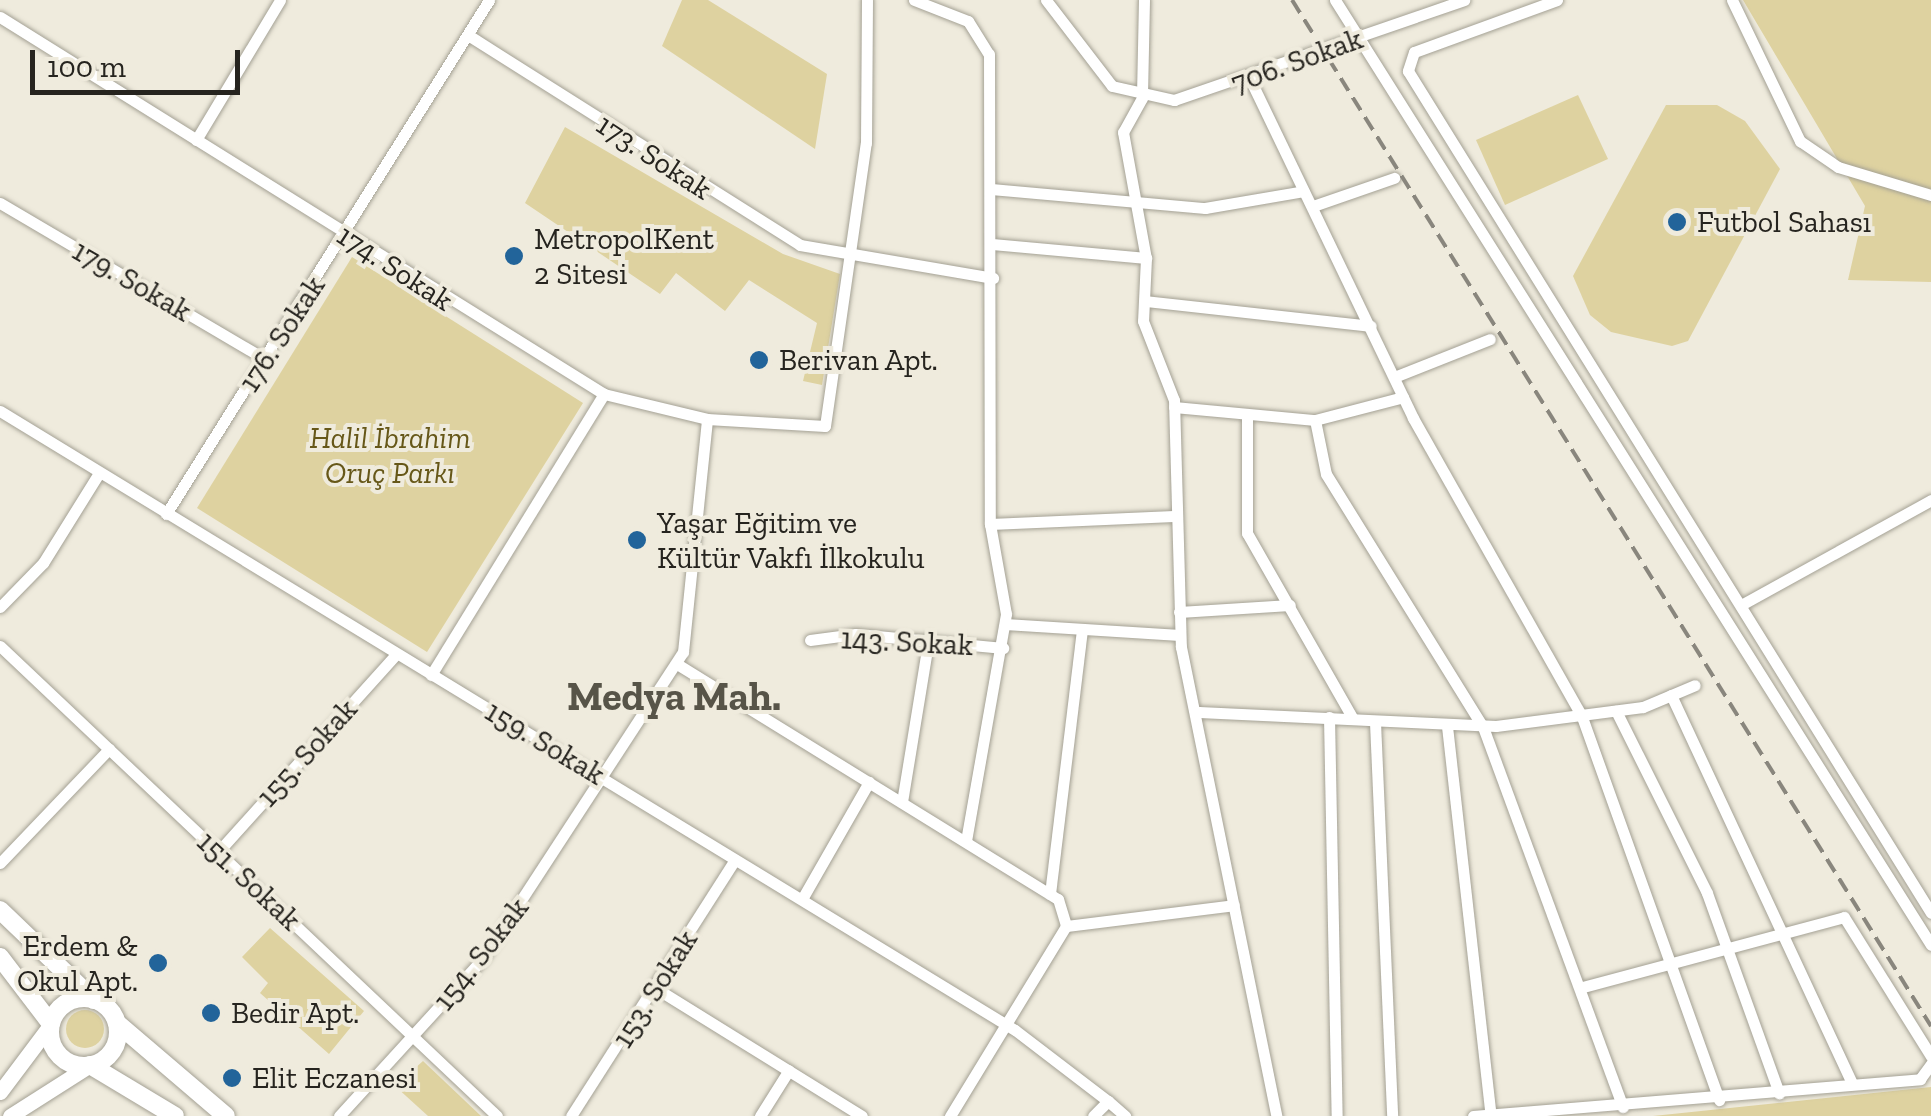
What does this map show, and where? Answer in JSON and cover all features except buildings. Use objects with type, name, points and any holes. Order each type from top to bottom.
[{"type":"main road","points":[[0,910],[116,1023],[226,1116]]},
{"type":"main road","points":[[0,958],[50,1024],[59,1055],[90,1065],[175,1116]]},
{"type":"main road","points":[[0,1092],[62,1005],[94,1000]]},
{"type":"main road","points":[[10,1116],[109,1054],[116,1023]]},
{"type":"street","points":[[196,140],[280,0]]},
{"type":"street","name":"176. Sokak","points":[[166,514],[346,236],[490,0]]},
{"type":"street","points":[[850,260],[866,143],[866,0]]},
{"type":"street","points":[[914,0],[968,22],[989,54],[993,278],[990,524],[1005,624],[966,841]]},
{"type":"street","name":"706. Sokak","points":[[1046,0],[1091,65],[1126,93],[1174,100],[1250,79],[1464,0]]},
{"type":"street","points":[[1144,0],[1142,98],[1123,132],[1132,203],[1146,258],[1147,348],[1174,408],[1180,635],[1199,712],[1276,1116]]},
{"type":"street","points":[[1335,0],[1931,945]]},
{"type":"street","points":[[1557,0],[1414,52],[1408,71],[1931,913]]},
{"type":"street","points":[[1721,0],[1743,32],[1800,141],[1838,167],[1931,194]]},
{"type":"street","points":[[1732,0],[1743,32]]},
{"type":"street","name":"174. Sokak","points":[[0,17],[604,394],[707,419],[825,426],[850,260]]},
{"type":"street","name":"173. Sokak","points":[[468,34],[752,220],[850,260],[993,278]]},
{"type":"street","points":[[1250,79],[1403,397],[1582,716],[1663,960],[1719,1100]]},
{"type":"street","points":[[1313,206],[1394,178]]},
{"type":"street","points":[[992,189],[1132,203],[1238,208],[1304,191]]},
{"type":"street","name":"179. Sokak","points":[[0,203],[265,358]]},
{"type":"street","points":[[992,244],[1146,258]]},
{"type":"street","points":[[1144,301],[1371,326]]},
{"type":"street","points":[[1394,377],[1490,339]]},
{"type":"street","points":[[431,675],[604,394]]},
{"type":"street","points":[[1174,408],[1314,420],[1403,397]]},
{"type":"street","name":"159. Sokak","points":[[0,411],[1007,1026],[1126,1116]]},
{"type":"street","points":[[1247,415],[1248,534],[1353,720]]},
{"type":"street","name":"154. Sokak","points":[[340,1116],[484,957],[677,664],[688,633],[707,419]]},
{"type":"street","points":[[1314,420],[1326,474],[1483,727],[1583,987],[1623,1107]]},
{"type":"street","points":[[0,608],[43,563],[99,472]]},
{"type":"street","points":[[1741,605],[1931,500]]},
{"type":"street","points":[[990,524],[1174,516]]},
{"type":"street","points":[[1179,612],[1290,605]]},
{"type":"street","points":[[1005,624],[1180,635]]},
{"type":"street","points":[[1050,894],[1082,630]]},
{"type":"street","points":[[902,802],[928,638]]},
{"type":"street","name":"143. Sokak","points":[[810,640],[928,638],[1003,648]]},
{"type":"street","name":"151. Sokak","points":[[0,646],[497,1116]]},
{"type":"street","name":"155. Sokak","points":[[218,852],[396,654]]},
{"type":"street","points":[[677,664],[1050,894],[1066,926]]},
{"type":"street","points":[[1199,712],[1483,727],[1616,711],[1696,685]]},
{"type":"street","points":[[1671,695],[1852,1084]]},
{"type":"street","points":[[1616,711],[1722,942],[1779,1092]]},
{"type":"street","points":[[1329,717],[1337,1116]]},
{"type":"street","points":[[1375,722],[1392,1116]]},
{"type":"street","points":[[1447,726],[1492,1116]]},
{"type":"street","points":[[0,863],[109,749]]},
{"type":"street","points":[[802,899],[870,782]]},
{"type":"street","name":"153. Sokak","points":[[571,1116],[657,989],[735,860]]},
{"type":"street","points":[[1066,926],[1234,906]]},
{"type":"street","points":[[1583,987],[1722,942],[1844,917],[1931,1056]]},
{"type":"street","points":[[950,1116],[1066,926]]},
{"type":"street","points":[[657,989],[862,1116]]},
{"type":"street","points":[[1473,1116],[1719,1100],[1920,1079],[1931,1064]]},
{"type":"street","points":[[760,1116],[788,1070]]},
{"type":"street","points":[[1093,1116],[1108,1101]]},
{"type":"green space","points":[[682,0],[708,0],[827,74],[815,149],[662,46]]},
{"type":"green space","points":[[1743,0],[1931,0],[1931,282],[1848,280],[1865,206]]},
{"type":"green space","points":[[1578,95],[1608,159],[1505,205],[1476,140]]},
{"type":"green space","name":"Futbol Sahası","points":[[1666,105],[1717,105],[1745,121],[1780,169],[1688,341],[1672,346],[1611,332],[1590,315],[1573,276]]},
{"type":"green space","points":[[565,127],[783,254],[840,274],[822,385],[803,381],[817,323],[749,280],[725,311],[676,273],[660,294],[525,203]]},
{"type":"green space","name":"Halil İbrahim Oruç Parkı","points":[[352,257],[583,403],[427,652],[197,508]]},
{"type":"green space","points":[[270,928],[364,1011],[329,1054],[260,993],[268,983],[242,957]]},
{"type":"green space","points":[[85,1010],[98,1016],[104,1029],[98,1042],[85,1048],[72,1042],[66,1029],[72,1016]]},
{"type":"green space","points":[[423,1061],[481,1116],[428,1116],[395,1086]]},
{"type":"green space","points":[[1931,1087],[1931,1116],[1653,1116]]},
{"type":"railway","points":[[1292,0],[1931,1026]]},
{"type":"place","name":"Futbol Sahası","points":[[1677,222]]},
{"type":"place","name":"MetropolKent 2 Sitesi","points":[[514,256]]},
{"type":"place","name":"Berivan Apt.","points":[[759,360]]},
{"type":"place","name":"Yaşar Eğitim ve Kültür Vakfı İlkokulu","points":[[637,540]]},
{"type":"place","name":"Erdem & Okul Apt.","points":[[158,963]]},
{"type":"place","name":"Bedir Apt.","points":[[211,1013]]},
{"type":"place","name":"Elit Eczanesi","points":[[232,1078]]},
{"type":"district","name":"Medya Mah.","points":[[674,696]]}]
